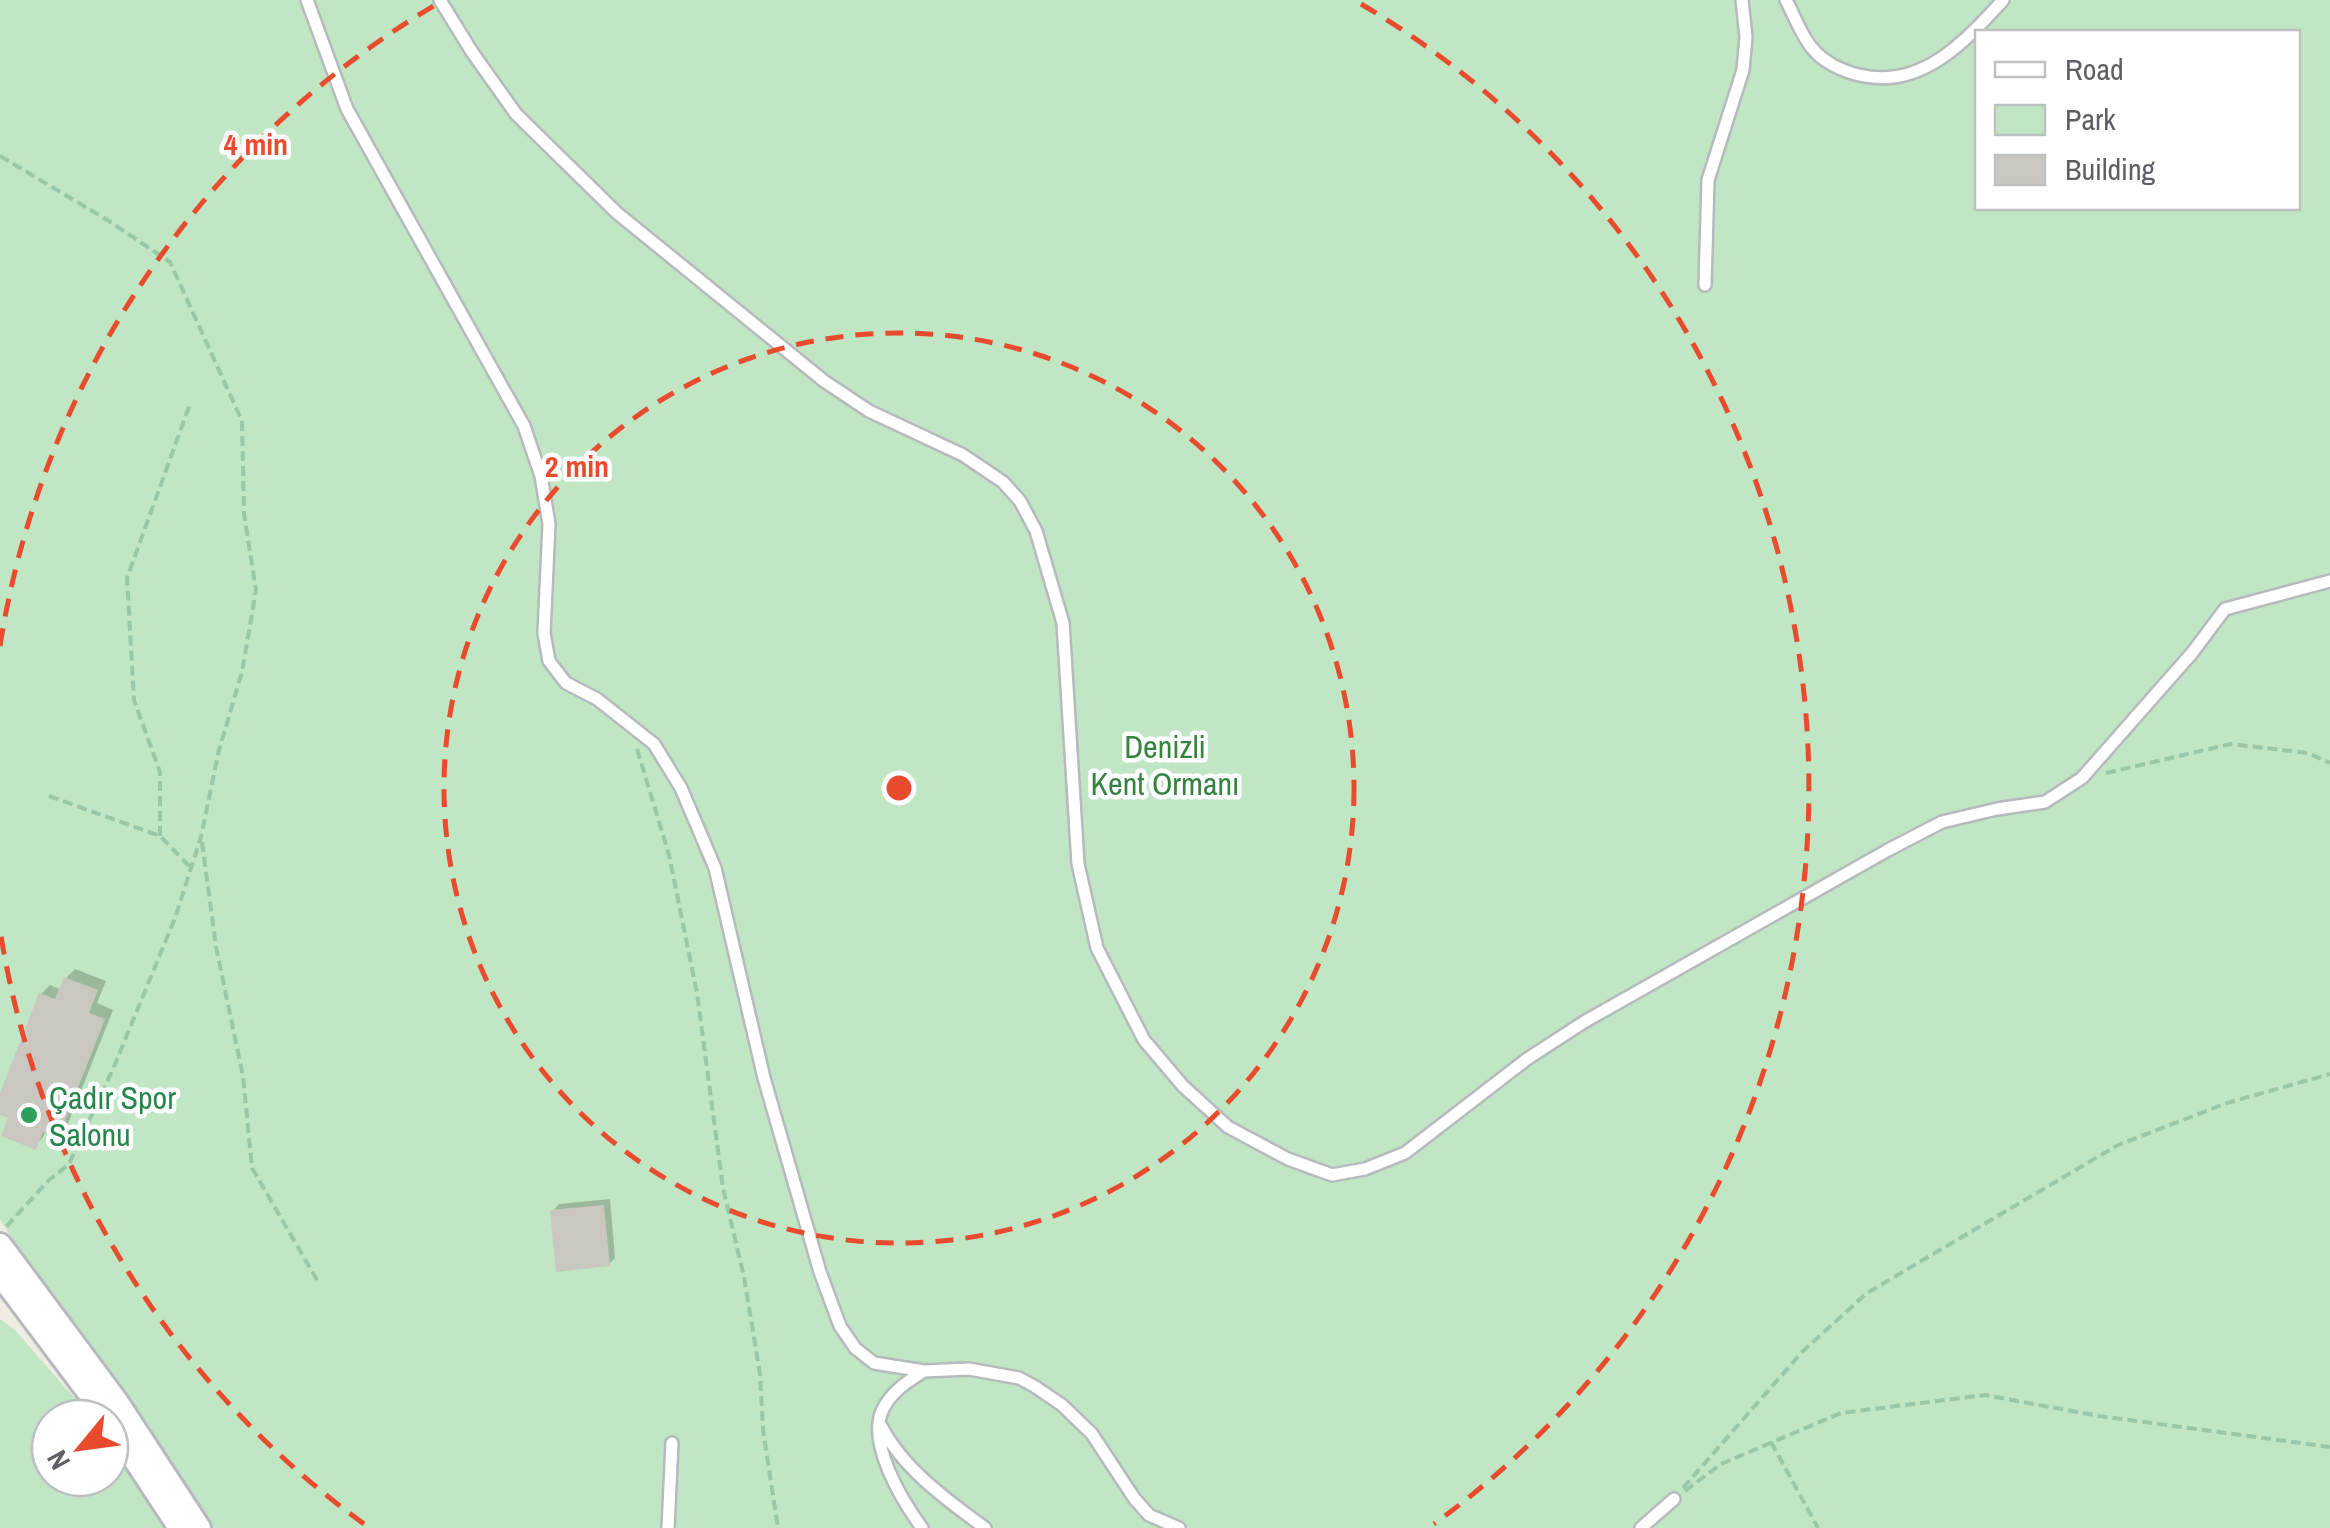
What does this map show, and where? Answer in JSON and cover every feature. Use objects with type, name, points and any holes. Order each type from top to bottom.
[{"type":"street","points":[[2,1254],[95,1398]]},
{"type":"street","points":[[2,1254],[116,1401],[199,1528]]},
{"type":"street","points":[[130,1452],[180,1528]]},
{"type":"lane","points":[[307,0],[347,108],[524,426],[542,476],[549,524],[544,633],[548,661],[566,683],[597,699],[654,744],[681,788],[714,868],[764,1078],[820,1272],[840,1326],[855,1348],[874,1364],[924,1370],[970,1369],[1018,1378],[1048,1395],[1092,1434],[1134,1498],[1150,1515],[1179,1528]]},
{"type":"lane","points":[[440,0],[516,114],[616,213],[824,380],[869,411],[963,455],[1003,482],[1020,501],[1036,530],[1063,622],[1078,864],[1097,948],[1144,1040],[1184,1086],[1228,1126],[1288,1159],[1332,1175],[1366,1169],[1405,1153],[1527,1059],[1584,1022],[1888,850],[1942,822],[2045,802],[2082,778],[2192,653],[2225,609],[2330,581]]},
{"type":"lane","points":[[1704,284],[1708,180],[1743,70],[1746,38],[1742,0]]},
{"type":"lane","points":[[1786,0],[1812,49],[1841,71],[1874,79],[1902,76],[1933,64],[1962,45],[1975,31]]},
{"type":"lane","points":[[1976,30],[2003,0]]},
{"type":"lane","points":[[922,1528],[888,1470],[880,1446],[879,1422],[881,1412],[897,1389],[924,1370]]},
{"type":"lane","points":[[879,1422],[892,1448],[985,1528]]},
{"type":"lane","points":[[668,1528],[672,1443]]},
{"type":"lane","points":[[1642,1528],[1674,1500]]},
{"type":"path","points":[[0,156],[170,262],[242,422],[244,514],[256,590],[242,672],[219,750],[202,837],[175,918],[114,1069],[69,1164],[48,1181],[2,1254]]},
{"type":"path","points":[[160,836],[160,772],[134,700],[127,578],[190,404]]},
{"type":"path","points":[[630,726],[669,855],[697,994],[723,1188],[744,1277],[760,1374],[763,1430],[778,1528]]},
{"type":"path","points":[[2082,778],[2231,744],[2308,753],[2330,763]]},
{"type":"path","points":[[49,796],[160,836],[191,868]]},
{"type":"path","points":[[202,837],[216,947],[243,1076],[252,1168],[317,1280]]},
{"type":"path","points":[[1674,1500],[1802,1352],[1866,1293],[2118,1144],[2226,1103],[2330,1074]]},
{"type":"path","points":[[1674,1500],[1721,1464],[1840,1413],[1985,1395],[2100,1416],[2330,1447]]},
{"type":"path","points":[[1771,1442],[1818,1528]]},
{"type":"green space","name":"Denizli Kent Ormanı","points":[[0,0],[2330,0],[2330,1528],[208,1528],[130,1412],[130,1398],[120,1398],[0,1220]]},
{"type":"green space","points":[[0,1319],[15,1330],[74,1398],[30,1398],[30,1498],[130,1498],[130,1472],[168,1528],[0,1528]]},
{"type":"building","points":[[64,977],[98,990],[89,1013],[105,1019],[58,1138],[43,1132],[36,1150],[1,1136],[8,1118],[0,1115],[0,1093],[39,993],[55,999]]},
{"type":"building","points":[[604,1205],[610,1266],[556,1272],[550,1210]]},
{"type":"place","name":"Çadır Spor Salonu","points":[[29,1115]]}]
